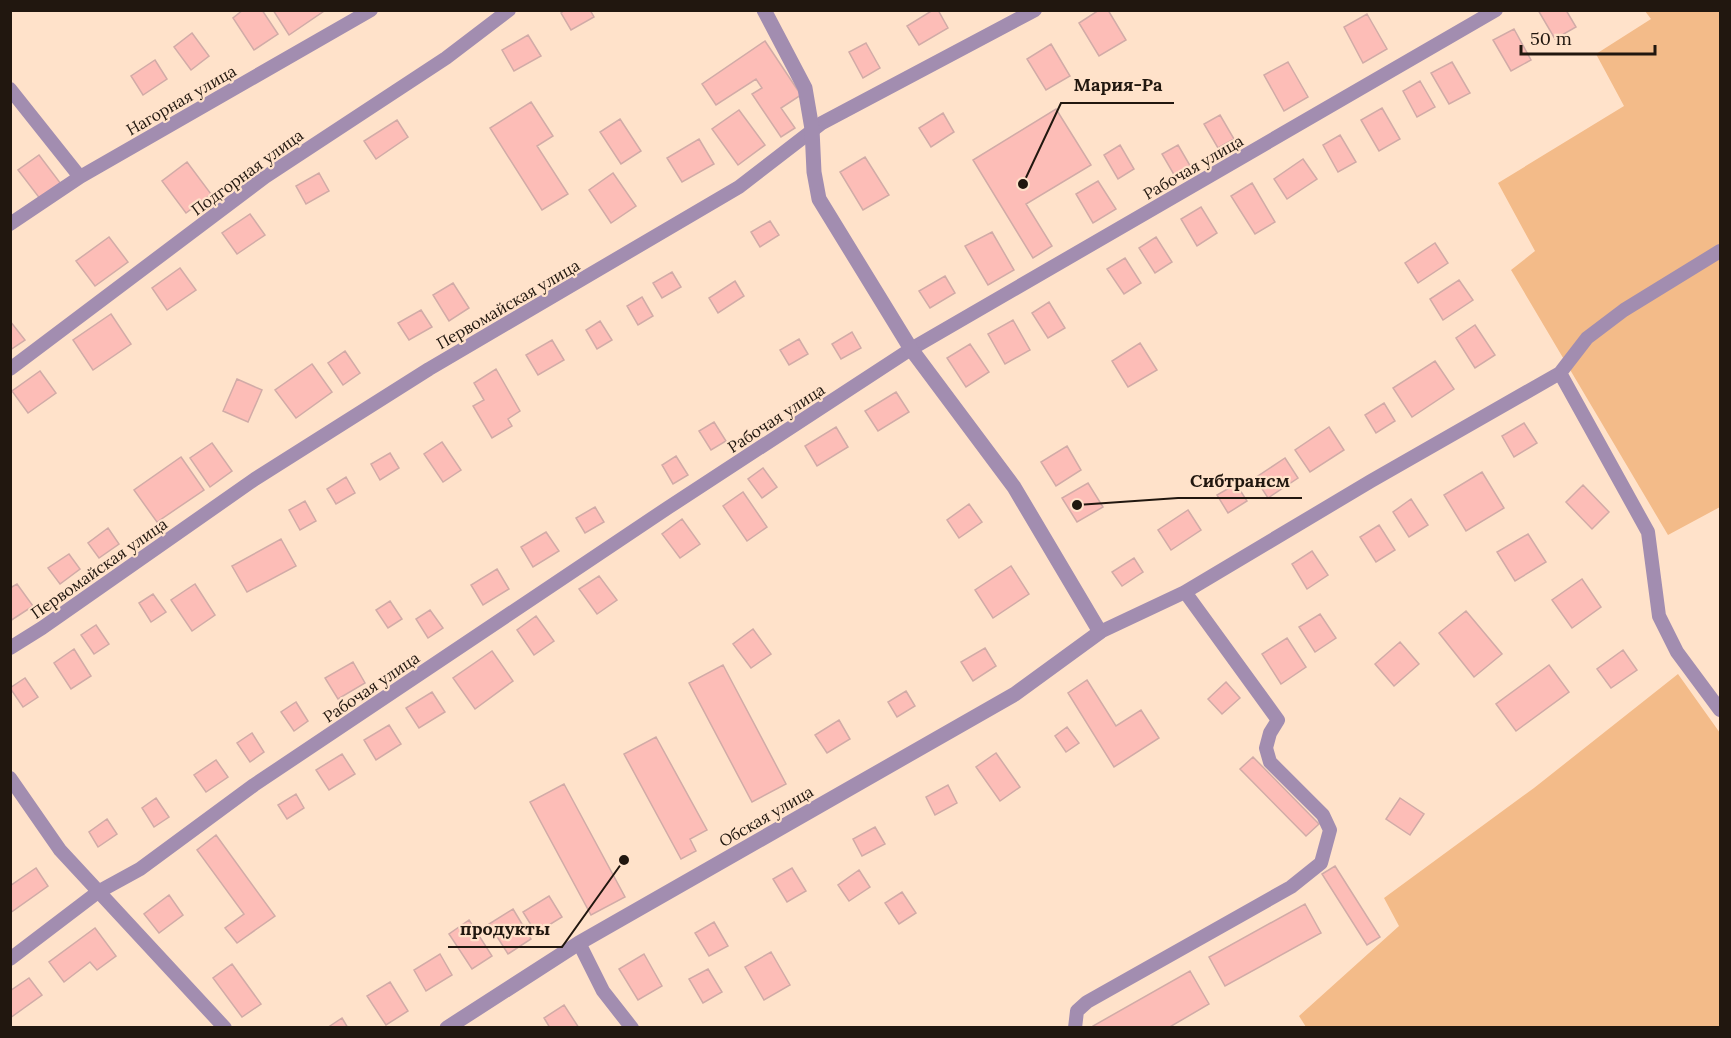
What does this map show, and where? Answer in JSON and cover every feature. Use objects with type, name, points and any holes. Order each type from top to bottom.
[{"type":"street","name":"Нагорная улица","points":[[10,224],[80,177],[371,10]]},
{"type":"street","name":"Подгорная улица","points":[[10,369],[265,177],[446,58],[509,10]]},
{"type":"street","points":[[764,10],[805,88],[812,129],[814,172],[819,199],[911,349],[1014,487],[1100,632],[1185,592],[1371,481],[1560,373],[1587,338],[1624,310],[1720,251]]},
{"type":"street","name":"Первомайская улица","points":[[10,648],[255,479],[429,369],[739,188],[812,129],[1035,10]]},
{"type":"street","name":"Рабочая улица","points":[[10,959],[98,892],[140,869],[254,785],[669,507],[911,349],[1496,10]]},
{"type":"street","points":[[10,89],[80,177]]},
{"type":"street","points":[[1560,373],[1648,532],[1659,616],[1677,652],[1720,710]]},
{"type":"street","points":[[1075,1028],[1077,1011],[1087,1002],[1292,887],[1321,863],[1330,830],[1323,815],[1270,762],[1266,748],[1270,733],[1278,720],[1185,592]]},
{"type":"street","name":"Обская улица","points":[[447,1028],[579,943],[1015,694],[1100,632]]},
{"type":"street","points":[[10,778],[60,850],[225,1028]]},
{"type":"street","points":[[579,943],[603,991],[632,1028]]},
{"type":"shaded area","points":[[1645,11],[1720,11],[1720,507],[1668,535],[1511,270],[1535,251],[1498,183],[1624,106],[1596,54],[1651,19]]},
{"type":"shaded area","points":[[1678,674],[1720,733],[1720,1027],[1306,1027],[1299,1016],[1399,926],[1384,898],[1534,788]]},
{"type":"building","points":[[243,10],[262,10],[278,34],[254,50],[233,18]]},
{"type":"building","points":[[273,10],[324,10],[324,11],[289,35]]},
{"type":"building","points":[[565,10],[590,10],[594,17],[571,30],[561,13]]},
{"type":"building","points":[[933,10],[938,10],[948,28],[919,45],[907,26]]},
{"type":"building","points":[[1099,10],[1108,10],[1126,40],[1099,56],[1079,23]]},
{"type":"building","points":[[1538,10],[1566,10],[1576,27],[1555,39]]},
{"type":"building","points":[[1367,14],[1387,49],[1363,63],[1344,27]]},
{"type":"building","points":[[1514,29],[1531,60],[1511,71],[1493,40]]},
{"type":"building","points":[[192,33],[209,56],[191,70],[174,47]]},
{"type":"building","points":[[528,35],[541,56],[514,71],[502,50]]},
{"type":"building","points":[[765,41],[801,95],[781,108],[795,128],[781,137],[752,94],[762,88],[756,79],[716,105],[702,84]]},
{"type":"building","points":[[866,43],[880,68],[863,78],[849,52]]},
{"type":"building","points":[[1051,44],[1070,76],[1046,90],[1027,59]]},
{"type":"building","points":[[155,60],[167,79],[143,95],[131,76]]},
{"type":"building","points":[[1288,62],[1308,97],[1284,111],[1264,75]]},
{"type":"building","points":[[1452,62],[1470,93],[1449,104],[1431,73]]},
{"type":"building","points":[[1420,81],[1435,107],[1417,117],[1403,91]]},
{"type":"building","points":[[531,102],[553,136],[537,146],[568,194],[542,210],[490,128]]},
{"type":"building","points":[[1382,108],[1400,139],[1379,151],[1361,120]]},
{"type":"building","points":[[1056,109],[1091,165],[1026,204],[1052,246],[1033,258],[973,160]]},
{"type":"building","points":[[739,110],[765,145],[738,165],[712,129]]},
{"type":"building","points":[[943,113],[954,132],[931,147],[919,128]]},
{"type":"building","points":[[1220,115],[1234,139],[1218,148],[1204,124]]},
{"type":"building","points":[[620,119],[641,151],[621,164],[600,132]]},
{"type":"building","points":[[397,120],[408,137],[376,159],[364,141]]},
{"type":"building","points":[[1340,135],[1356,162],[1338,172],[1323,145]]},
{"type":"building","points":[[699,139],[714,164],[682,182],[667,158]]},
{"type":"building","points":[[1120,145],[1134,169],[1118,179],[1104,155]]},
{"type":"building","points":[[1178,145],[1192,169],[1176,178],[1162,154]]},
{"type":"building","points":[[39,155],[61,184],[41,200],[18,170]]},
{"type":"building","points":[[865,157],[889,195],[863,210],[840,172]]},
{"type":"building","points":[[1303,159],[1317,179],[1287,199],[1274,179]]},
{"type":"building","points":[[187,162],[211,194],[186,213],[162,181]]},
{"type":"building","points":[[319,173],[329,191],[306,204],[296,186]]},
{"type":"building","points":[[613,173],[636,206],[611,223],[589,190]]},
{"type":"building","points":[[1098,181],[1116,209],[1093,223],[1076,194]]},
{"type":"building","points":[[1252,183],[1275,222],[1255,234],[1231,196]]},
{"type":"building","points":[[1201,207],[1217,233],[1197,246],[1181,219]]},
{"type":"building","points":[[250,214],[265,235],[237,254],[222,233]]},
{"type":"building","points":[[770,221],[779,235],[760,247],[751,232]]},
{"type":"building","points":[[992,232],[1014,270],[988,285],[965,246]]},
{"type":"building","points":[[109,237],[128,262],[95,286],[76,261]]},
{"type":"building","points":[[1156,237],[1172,262],[1155,273],[1139,248]]},
{"type":"building","points":[[1435,243],[1448,263],[1418,283],[1405,263]]},
{"type":"building","points":[[1125,258],[1141,283],[1124,294],[1107,269]]},
{"type":"building","points":[[180,268],[196,290],[167,310],[152,288]]},
{"type":"building","points":[[672,272],[681,287],[662,298],[653,283]]},
{"type":"building","points":[[945,276],[955,293],[930,308],[919,291]]},
{"type":"building","points":[[1459,280],[1473,300],[1443,320],[1430,299]]},
{"type":"building","points":[[735,281],[744,296],[718,313],[709,298]]},
{"type":"building","points":[[453,283],[469,308],[449,321],[433,295]]},
{"type":"building","points":[[642,297],[653,316],[638,325],[627,306]]},
{"type":"building","points":[[1049,302],[1065,328],[1048,338],[1032,313]]},
{"type":"building","points":[[421,310],[432,327],[409,340],[398,323]]},
{"type":"building","points":[[111,314],[131,344],[93,370],[73,340]]},
{"type":"building","points":[[1013,320],[1030,350],[1005,364],[988,334]]},
{"type":"building","points":[[10,321],[25,340],[10,350]]},
{"type":"building","points":[[600,321],[612,340],[597,349],[586,330]]},
{"type":"building","points":[[1475,325],[1495,355],[1475,368],[1456,338]]},
{"type":"building","points":[[852,332],[861,348],[841,359],[832,344]]},
{"type":"building","points":[[799,339],[808,354],[789,365],[780,350]]},
{"type":"building","points":[[552,340],[564,360],[538,375],[526,355]]},
{"type":"building","points":[[1140,343],[1157,370],[1128,387],[1112,361]]},
{"type":"building","points":[[970,344],[989,372],[966,387],[947,358]]},
{"type":"building","points":[[345,351],[360,373],[343,385],[328,363]]},
{"type":"building","points":[[1435,361],[1454,389],[1412,417],[1393,388]]},
{"type":"building","points":[[312,364],[332,392],[296,418],[275,390]]},
{"type":"building","points":[[496,369],[520,411],[508,419],[512,426],[492,438],[473,406],[484,400],[474,383]]},
{"type":"building","points":[[40,371],[56,393],[28,413],[12,391]]},
{"type":"building","points":[[237,379],[262,390],[248,422],[223,411]]},
{"type":"building","points":[[896,392],[909,412],[878,431],[865,411]]},
{"type":"building","points":[[1384,403],[1395,421],[1376,433],[1365,415]]},
{"type":"building","points":[[714,422],[726,441],[711,450],[699,431]]},
{"type":"building","points":[[1524,423],[1537,443],[1514,457],[1502,436]]},
{"type":"building","points":[[836,427],[848,447],[817,466],[805,446]]},
{"type":"building","points":[[1329,427],[1344,450],[1310,472],[1295,450]]},
{"type":"building","points":[[442,442],[461,470],[443,482],[424,454]]},
{"type":"building","points":[[212,443],[232,471],[210,487],[190,458]]},
{"type":"building","points":[[1067,446],[1081,470],[1056,486],[1041,462]]},
{"type":"building","points":[[390,453],[399,468],[380,480],[371,464]]},
{"type":"building","points":[[676,456],[688,475],[673,484],[662,465]]},
{"type":"building","points":[[181,457],[204,490],[157,522],[134,490]]},
{"type":"building","points":[[1285,458],[1298,478],[1268,498],[1255,478]]},
{"type":"building","points":[[763,468],[777,487],[762,498],[748,479]]},
{"type":"building","points":[[1482,472],[1504,508],[1466,531],[1444,495]]},
{"type":"building","points":[[346,477],[355,493],[336,504],[327,489]]},
{"type":"building","points":[[1088,483],[1103,507],[1077,522],[1062,498]]},
{"type":"building","points":[[1236,484],[1247,501],[1228,513],[1217,495]]},
{"type":"building","points":[[1583,485],[1609,512],[1592,529],[1566,502]]},
{"type":"building","points":[[743,492],[767,527],[747,541],[723,506]]},
{"type":"building","points":[[1411,499],[1428,525],[1409,537],[1393,512]]},
{"type":"building","points":[[305,501],[316,521],[300,530],[289,510]]},
{"type":"building","points":[[969,504],[982,522],[959,538],[947,520]]},
{"type":"building","points":[[595,507],[604,522],[585,533],[576,518]]},
{"type":"building","points":[[1188,510],[1201,530],[1171,550],[1158,530]]},
{"type":"building","points":[[682,519],[700,544],[680,558],[662,534]]},
{"type":"building","points":[[1379,525],[1395,550],[1376,562],[1360,537]]},
{"type":"building","points":[[108,528],[119,544],[99,558],[88,543]]},
{"type":"building","points":[[546,532],[559,551],[533,567],[521,547]]},
{"type":"building","points":[[1528,534],[1546,562],[1515,581],[1497,552]]},
{"type":"building","points":[[281,539],[296,566],[247,592],[232,566]]},
{"type":"building","points":[[1312,551],[1328,575],[1307,589],[1292,564]]},
{"type":"building","points":[[69,554],[80,569],[60,584],[48,568]]},
{"type":"building","points":[[1134,558],[1143,572],[1122,586],[1112,572]]},
{"type":"building","points":[[1011,566],[1029,594],[993,618],[975,590]]},
{"type":"building","points":[[497,569],[509,589],[483,605],[471,585]]},
{"type":"building","points":[[599,576],[617,600],[597,614],[579,589]]},
{"type":"building","points":[[1582,579],[1601,607],[1572,628],[1552,600]]},
{"type":"building","points":[[17,584],[33,606],[10,621],[10,588]]},
{"type":"building","points":[[195,584],[215,615],[192,631],[171,600]]},
{"type":"building","points":[[153,594],[166,612],[151,622],[139,603]]},
{"type":"building","points":[[390,601],[402,619],[388,628],[376,610]]},
{"type":"building","points":[[430,610],[443,628],[428,638],[416,619]]},
{"type":"building","points":[[1466,611],[1502,654],[1474,677],[1439,633]]},
{"type":"building","points":[[1320,614],[1336,638],[1315,652],[1299,627]]},
{"type":"building","points":[[536,616],[554,641],[534,655],[517,630]]},
{"type":"building","points":[[96,625],[109,644],[94,654],[81,635]]},
{"type":"building","points":[[753,629],[771,654],[751,668],[733,644]]},
{"type":"building","points":[[1287,638],[1306,667],[1281,684],[1262,654]]},
{"type":"building","points":[[1400,642],[1419,664],[1394,686],[1375,664]]},
{"type":"building","points":[[985,648],[996,666],[973,681],[961,662]]},
{"type":"building","points":[[74,649],[91,676],[71,689],[54,663]]},
{"type":"building","points":[[1623,650],[1637,670],[1611,688],[1597,669]]},
{"type":"building","points":[[492,651],[513,681],[475,709],[453,678]]},
{"type":"building","points":[[353,662],[365,683],[338,699],[325,678]]},
{"type":"building","points":[[723,665],[786,784],[752,802],[689,683]]},
{"type":"building","points":[[1549,665],[1569,692],[1516,731],[1496,704]]},
{"type":"building","points":[[25,678],[38,697],[23,707],[10,688]]},
{"type":"building","points":[[1087,680],[1116,726],[1141,710],[1159,738],[1114,767],[1068,693]]},
{"type":"building","points":[[1226,682],[1240,698],[1222,714],[1208,699]]},
{"type":"building","points":[[906,691],[915,706],[897,717],[888,702]]},
{"type":"building","points":[[432,692],[445,712],[419,728],[406,708]]},
{"type":"building","points":[[296,702],[308,721],[294,731],[281,712]]},
{"type":"building","points":[[839,720],[850,739],[827,753],[815,735]]},
{"type":"building","points":[[389,725],[401,744],[376,760],[364,740]]},
{"type":"building","points":[[1067,727],[1079,743],[1066,752],[1055,736]]},
{"type":"building","points":[[252,733],[264,752],[250,762],[237,743]]},
{"type":"building","points":[[656,737],[707,830],[690,839],[696,851],[681,859],[624,754]]},
{"type":"building","points":[[996,753],[1020,787],[1000,801],[976,767]]},
{"type":"building","points":[[342,754],[355,774],[329,790],[316,770]]},
{"type":"building","points":[[1253,757],[1319,824],[1306,836],[1240,769]]},
{"type":"building","points":[[216,760],[228,777],[206,792],[194,775]]},
{"type":"building","points":[[564,784],[625,897],[591,915],[530,802]]},
{"type":"building","points":[[948,785],[957,803],[935,815],[926,797]]},
{"type":"building","points":[[296,794],[304,808],[287,819],[278,805]]},
{"type":"building","points":[[156,798],[169,817],[154,827],[142,808]]},
{"type":"building","points":[[1400,798],[1424,814],[1410,835],[1386,819]]},
{"type":"building","points":[[107,819],[117,834],[98,847],[89,832]]},
{"type":"building","points":[[875,827],[885,844],[862,856],[853,839]]},
{"type":"building","points":[[216,835],[275,916],[237,943],[225,928],[244,914],[197,850]]},
{"type":"building","points":[[1335,866],[1380,937],[1367,945],[1322,874]]},
{"type":"building","points":[[36,868],[48,886],[10,913],[10,886]]},
{"type":"building","points":[[792,868],[806,891],[787,902],[773,879]]},
{"type":"building","points":[[859,870],[870,887],[849,901],[838,885]]},
{"type":"building","points":[[902,892],[916,913],[899,924],[885,903]]},
{"type":"building","points":[[169,895],[183,915],[159,933],[144,914]]},
{"type":"building","points":[[549,896],[562,917],[536,933],[523,912]]},
{"type":"building","points":[[1305,904],[1321,933],[1225,986],[1209,957]]},
{"type":"building","points":[[513,909],[531,939],[508,954],[489,924]]},
{"type":"building","points":[[469,920],[492,956],[472,969],[449,934]]},
{"type":"building","points":[[714,922],[728,946],[709,956],[695,933]]},
{"type":"building","points":[[95,928],[116,956],[97,970],[90,962],[64,982],[49,962]]},
{"type":"building","points":[[771,952],[790,985],[764,1000],[745,967]]},
{"type":"building","points":[[440,954],[452,975],[426,991],[414,970]]},
{"type":"building","points":[[644,954],[662,986],[638,1000],[619,969]]},
{"type":"building","points":[[232,964],[261,1004],[242,1017],[213,978]]},
{"type":"building","points":[[708,969],[722,992],[703,1003],[689,979]]},
{"type":"building","points":[[1190,971],[1209,1004],[1168,1028],[1094,1028],[1093,1026]]},
{"type":"building","points":[[29,978],[42,995],[10,1018],[10,991]]},
{"type":"building","points":[[390,982],[408,1011],[386,1025],[367,996]]},
{"type":"building","points":[[564,1005],[579,1028],[550,1028],[544,1018]]},
{"type":"building","points":[[342,1018],[348,1028],[327,1028]]},
{"type":"place","name":"Мария-Ра","points":[[1023,184]]},
{"type":"place","name":"Сибтрансм","points":[[1077,505]]},
{"type":"place","name":"продукты","points":[[624,860]]}]
